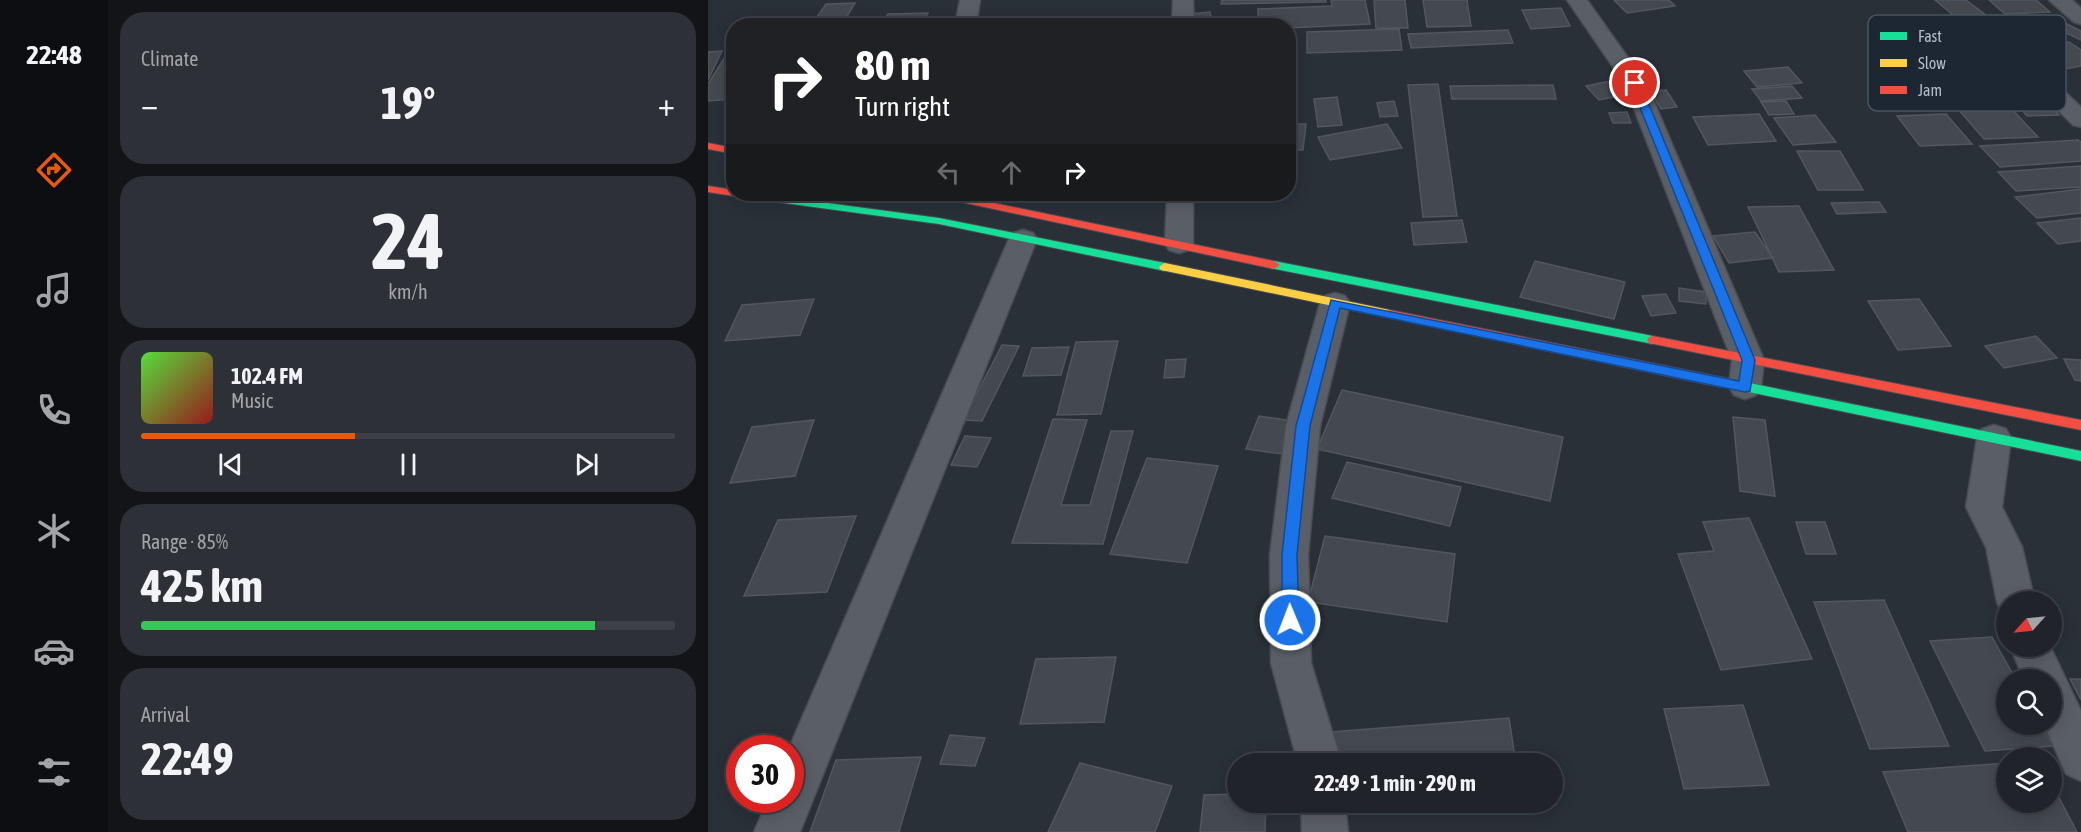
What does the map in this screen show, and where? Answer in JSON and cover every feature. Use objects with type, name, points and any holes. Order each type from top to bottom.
[{"type":"main road","points":[[708,146],[726,149]]},
{"type":"main road","points":[[708,189],[726,192]]},
{"type":"main road","points":[[792,201],[939,221],[1335,303],[1747,374],[2081,425]]},
{"type":"main road","points":[[972,201],[1179,244],[1747,374],[1994,438],[2081,456]]},
{"type":"street","points":[[967,18],[970,0]]},
{"type":"street","points":[[1182,18],[1183,0]]},
{"type":"street","points":[[1577,0],[1635,83],[1747,374]]},
{"type":"street","points":[[2059,0],[2081,18]]},
{"type":"street","points":[[2066,106],[2081,120]]},
{"type":"street","points":[[1179,244],[1180,201]]},
{"type":"street","points":[[804,765],[1023,239]]},
{"type":"street","points":[[1317,753],[1291,663],[1289,555],[1303,426],[1335,303]]},
{"type":"street","points":[[1994,438],[1984,507],[2004,547],[2014,591]]},
{"type":"street","points":[[2062,717],[2081,759]]},
{"type":"street","points":[[777,832],[784,813]]},
{"type":"street","points":[[1324,813],[1325,832]]},
{"type":"building","points":[[1222,0],[1326,0],[1326,2],[1221,4]]},
{"type":"building","points":[[1331,0],[1365,0],[1370,24],[1296,28],[1296,18],[1258,18],[1258,9],[1332,6]]},
{"type":"building","points":[[1374,0],[1405,0],[1408,28],[1376,28]]},
{"type":"building","points":[[1423,0],[1467,0],[1471,26],[1427,27]]},
{"type":"building","points":[[1614,0],[1669,0],[1675,6],[1627,13]]},
{"type":"building","points":[[1935,0],[1966,0],[1986,15],[1953,15]]},
{"type":"building","points":[[1989,0],[2036,0],[2050,12],[2005,14]]},
{"type":"building","points":[[855,3],[846,18],[816,18],[826,4]]},
{"type":"building","points":[[1561,8],[1570,26],[1531,29],[1522,10]]},
{"type":"building","points":[[1210,12],[1211,18],[1192,18],[1191,14]]},
{"type":"building","points":[[928,13],[925,18],[885,18],[888,14]]},
{"type":"building","points":[[2066,24],[2081,31],[2081,40],[2066,33]]},
{"type":"building","points":[[1399,29],[1402,50],[1307,53],[1307,32]]},
{"type":"building","points":[[1508,30],[1513,43],[1411,48],[1408,34]]},
{"type":"building","points":[[2066,42],[2081,50],[2081,66],[2066,69]]},
{"type":"building","points":[[722,51],[708,80],[708,52]]},
{"type":"building","points":[[726,55],[726,100],[708,101],[708,84]]},
{"type":"building","points":[[1788,67],[1802,83],[1757,87],[1744,71]]},
{"type":"building","points":[[1610,81],[1624,95],[1599,100],[1586,86]]},
{"type":"building","points":[[1438,84],[1457,216],[1423,217],[1408,85]]},
{"type":"building","points":[[1553,85],[1556,99],[1452,99],[1450,86]]},
{"type":"building","points":[[1792,86],[1802,98],[1761,101],[1752,89]]},
{"type":"building","points":[[1666,90],[1677,107],[1661,109],[1650,91]]},
{"type":"building","points":[[1337,97],[1342,125],[1318,127],[1314,99]]},
{"type":"building","points":[[1394,101],[1398,116],[1380,117],[1377,103]]},
{"type":"building","points":[[1786,101],[1794,114],[1769,115],[1761,102]]},
{"type":"building","points":[[1960,111],[2014,111],[2038,137],[1984,139]]},
{"type":"building","points":[[2023,111],[2056,111],[2059,115],[2027,116]]},
{"type":"building","points":[[1627,112],[1631,123],[1613,123],[1609,113]]},
{"type":"building","points":[[1759,114],[1776,141],[1708,145],[1693,117]]},
{"type":"building","points":[[1946,114],[1972,144],[1920,146],[1897,116]]},
{"type":"building","points":[[1815,115],[1836,142],[1793,145],[1774,118]]},
{"type":"building","points":[[1296,124],[1306,124],[1303,150],[1296,150]]},
{"type":"building","points":[[1387,124],[1402,148],[1330,160],[1318,137]]},
{"type":"building","points":[[2078,140],[2081,142],[2081,161],[2000,167],[1980,146]]},
{"type":"building","points":[[1797,151],[1840,151],[1863,190],[1818,190]]},
{"type":"building","points":[[2081,166],[2081,187],[2016,191],[1998,172]]},
{"type":"building","points":[[2081,189],[2081,213],[2037,218],[2015,197]]},
{"type":"building","points":[[1879,202],[1886,212],[1837,214],[1831,203]]},
{"type":"building","points":[[1799,206],[1834,270],[1779,272],[1748,207]]},
{"type":"building","points":[[2081,218],[2081,241],[2058,244],[2037,223]]},
{"type":"building","points":[[1462,220],[1467,242],[1414,245],[1411,223]]},
{"type":"building","points":[[1755,232],[1773,258],[1729,263],[1713,236]]},
{"type":"building","points":[[1535,261],[1625,282],[1614,319],[1520,297]]},
{"type":"building","points":[[1679,288],[1706,292],[1706,304],[1679,301]]},
{"type":"building","points":[[1666,294],[1676,313],[1651,316],[1642,296]]},
{"type":"building","points":[[814,299],[800,335],[725,341],[742,305]]},
{"type":"building","points":[[1919,299],[1951,346],[1898,350],[1868,301]]},
{"type":"building","points":[[2036,336],[2057,358],[2004,368],[1985,346]]},
{"type":"building","points":[[1118,341],[1101,414],[1057,415],[1076,342]]},
{"type":"building","points":[[1002,345],[1019,346],[982,421],[963,420]]},
{"type":"building","points":[[1069,347],[1061,375],[1023,376],[1032,348]]},
{"type":"building","points":[[1186,359],[1184,377],[1164,378],[1166,360]]},
{"type":"building","points":[[2064,359],[2081,360],[2081,381],[2075,380]]},
{"type":"building","points":[[1342,390],[1563,437],[1550,501],[1317,449]]},
{"type":"building","points":[[1259,416],[1300,422],[1289,455],[1246,449]]},
{"type":"building","points":[[1733,417],[1765,420],[1775,496],[1740,491]]},
{"type":"building","points":[[1053,419],[1087,420],[1061,505],[1090,505],[1111,431],[1133,431],[1103,544],[1012,543]]},
{"type":"building","points":[[814,420],[795,476],[730,483],[752,427]]},
{"type":"building","points":[[965,436],[991,438],[977,467],[951,465]]},
{"type":"building","points":[[1147,458],[1218,466],[1187,563],[1110,554]]},
{"type":"building","points":[[1347,462],[1461,487],[1450,526],[1332,498]]},
{"type":"building","points":[[856,516],[827,592],[744,596],[778,520]]},
{"type":"building","points":[[1749,518],[1812,659],[1721,670],[1678,554],[1714,551],[1703,522]]},
{"type":"building","points":[[1796,522],[1825,522],[1836,554],[1806,554]]},
{"type":"building","points":[[1325,536],[1455,554],[1447,622],[1308,602]]},
{"type":"building","points":[[1884,600],[1949,746],[1870,749],[1814,602]]},
{"type":"building","points":[[1992,637],[1996,644],[1996,657],[2003,657],[2010,669],[1996,669],[1996,735],[2047,735],[2053,746],[1996,747],[1996,750],[1985,751],[1930,641]]},
{"type":"building","points":[[1116,657],[1104,722],[1020,724],[1036,659]]},
{"type":"building","points":[[2070,679],[2081,679],[2081,700]]},
{"type":"building","points":[[1743,705],[1769,785],[1684,789],[1664,709]]},
{"type":"building","points":[[1509,718],[1514,753],[1332,753],[1331,732]]},
{"type":"building","points":[[950,735],[985,738],[975,766],[940,764]]},
{"type":"building","points":[[921,757],[899,832],[810,832],[836,760]]},
{"type":"building","points":[[1080,763],[1172,786],[1155,832],[1048,832]]},
{"type":"building","points":[[1996,764],[1996,813],[2062,813],[2062,803],[2077,832],[1908,832],[1883,772]]},
{"type":"building","points":[[1227,794],[1227,813],[1266,813],[1265,832],[1200,832],[1204,795]]},
{"type":"traffic: fast","points":[[792,201],[939,221],[1165,267]]},
{"type":"traffic: fast","points":[[1274,265],[1653,340]]},
{"type":"traffic: fast","points":[[1720,382],[2081,456]]},
{"type":"traffic: slow","points":[[1165,267],[1390,314]]},
{"type":"traffic: jam","points":[[708,146],[726,149]]},
{"type":"traffic: jam","points":[[708,189],[726,192]]},
{"type":"traffic: jam","points":[[971,201],[1274,265]]},
{"type":"traffic: jam","points":[[1390,314],[1720,382]]},
{"type":"traffic: jam","points":[[1653,340],[2081,425]]},
{"type":"route","points":[[1290,620],[1289,555],[1303,426],[1335,303],[1745,387],[1748,360],[1635,83]]}]
